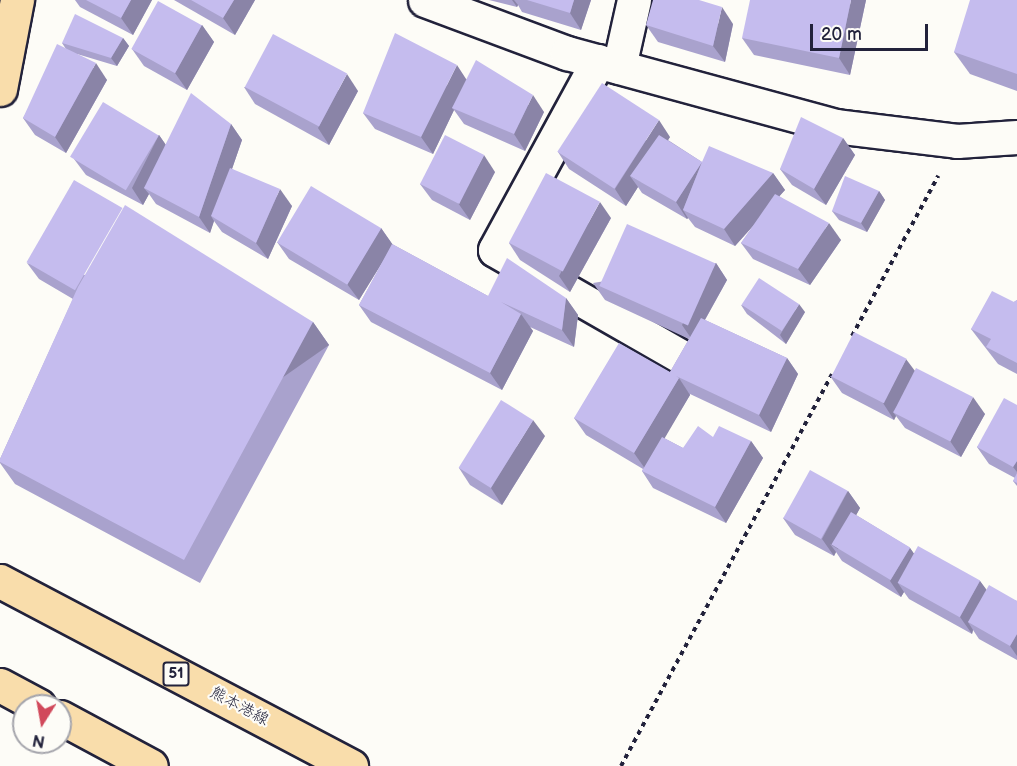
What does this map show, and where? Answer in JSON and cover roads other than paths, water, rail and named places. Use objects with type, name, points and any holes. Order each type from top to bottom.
[{"type":"main road","points":[[0,89],[17,0]]},
{"type":"main road","name":"熊本港線","points":[[0,581],[351,766]]},
{"type":"main road","points":[[0,685],[17,694]]},
{"type":"main road","points":[[72,723],[151,766]]},
{"type":"street","points":[[634,0],[609,64],[495,250],[680,356]]},
{"type":"street","points":[[438,3],[609,64],[835,126],[957,141],[1017,137]]}]
